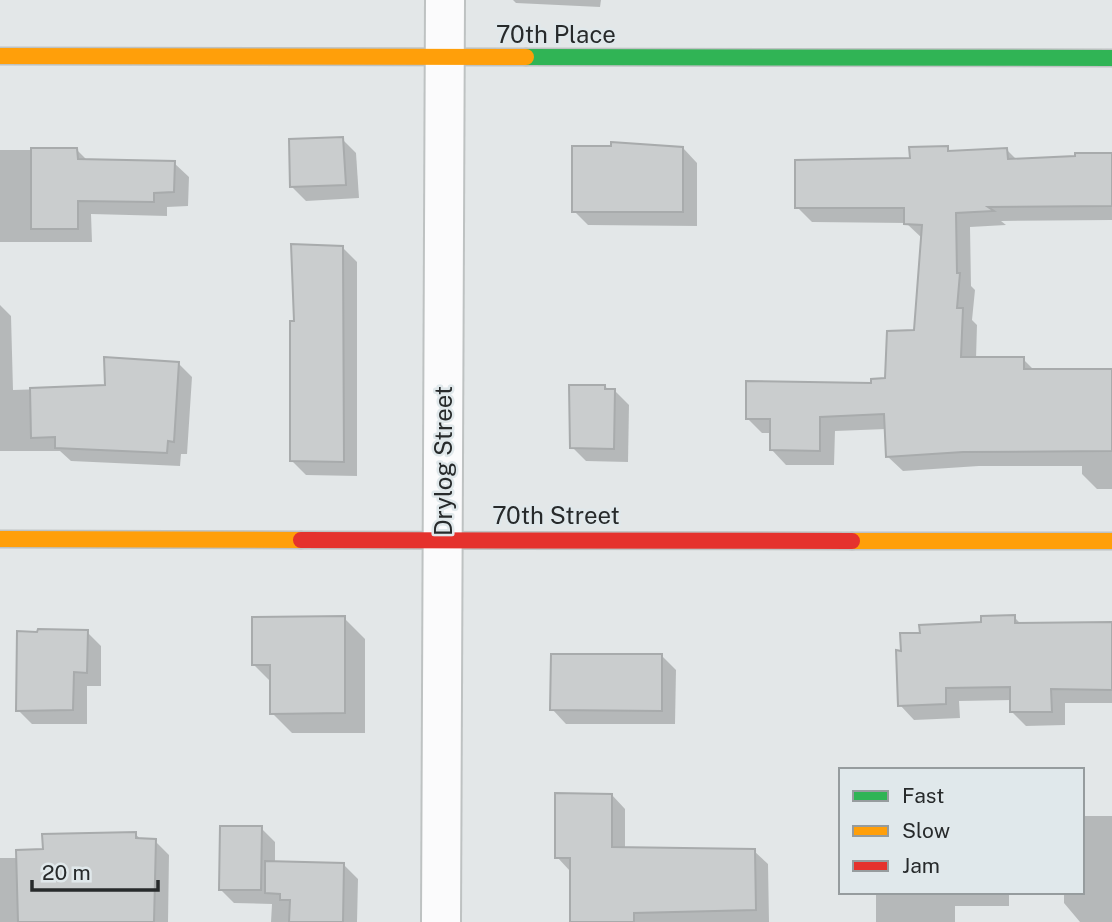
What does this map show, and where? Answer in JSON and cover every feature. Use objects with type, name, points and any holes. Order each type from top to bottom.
[{"type":"street","name":"Drylog Street","points":[[441,922],[445,0]]},
{"type":"street","name":"70th Place","points":[[0,55],[1112,58]]},
{"type":"street","name":"70th Street","points":[[0,539],[1112,541]]},
{"type":"building","points":[[343,137],[346,185],[290,187],[289,139]]},
{"type":"building","points":[[611,142],[683,147],[683,212],[572,212],[572,146],[611,146]]},
{"type":"building","points":[[948,146],[948,151],[1007,148],[1008,159],[1075,156],[1075,153],[1112,153],[1112,206],[988,207],[994,211],[956,213],[957,273],[960,273],[957,308],[963,308],[961,357],[1024,357],[1024,369],[1112,369],[1112,451],[963,452],[886,457],[884,414],[820,417],[820,451],[770,450],[770,419],[746,419],[746,381],[871,383],[871,379],[885,378],[887,331],[914,330],[922,225],[904,224],[904,208],[795,208],[795,160],[910,158],[909,147]]},
{"type":"building","points":[[31,148],[77,148],[78,159],[175,161],[174,192],[154,193],[154,202],[78,201],[78,229],[31,229]]},
{"type":"building","points":[[291,244],[343,246],[344,462],[290,461],[290,321],[294,321]]},
{"type":"building","points":[[104,357],[179,362],[174,442],[168,441],[167,453],[55,448],[55,437],[31,438],[30,388],[105,385]]},
{"type":"building","points":[[569,385],[605,385],[605,389],[615,389],[614,449],[570,448]]},
{"type":"building","points":[[1015,615],[1015,623],[1112,622],[1112,690],[1051,689],[1052,712],[1010,712],[1010,687],[946,688],[946,704],[898,706],[896,650],[901,651],[900,633],[920,633],[919,625],[981,622],[981,616]]},
{"type":"building","points":[[345,616],[345,713],[270,714],[270,665],[252,665],[252,617]]},
{"type":"building","points":[[38,629],[88,630],[87,673],[74,672],[73,710],[16,711],[17,631],[37,632]]},
{"type":"building","points":[[551,654],[662,654],[662,711],[550,710]]},
{"type":"building","points":[[555,793],[612,794],[612,847],[755,849],[756,910],[634,913],[634,922],[570,922],[570,858],[555,858]]},
{"type":"building","points":[[220,826],[262,826],[261,890],[219,890]]},
{"type":"building","points":[[136,832],[136,838],[156,839],[154,922],[18,922],[16,850],[43,849],[42,834]]},
{"type":"building","points":[[265,861],[344,863],[343,922],[289,922],[290,900],[280,900],[280,894],[265,893]]},
{"type":"traffic: fast","points":[[526,57],[1112,58]]},
{"type":"traffic: slow","points":[[0,56],[526,57]]},
{"type":"traffic: slow","points":[[0,539],[301,540]]},
{"type":"traffic: slow","points":[[852,541],[1112,541]]},
{"type":"traffic: jam","points":[[301,540],[852,541]]}]
